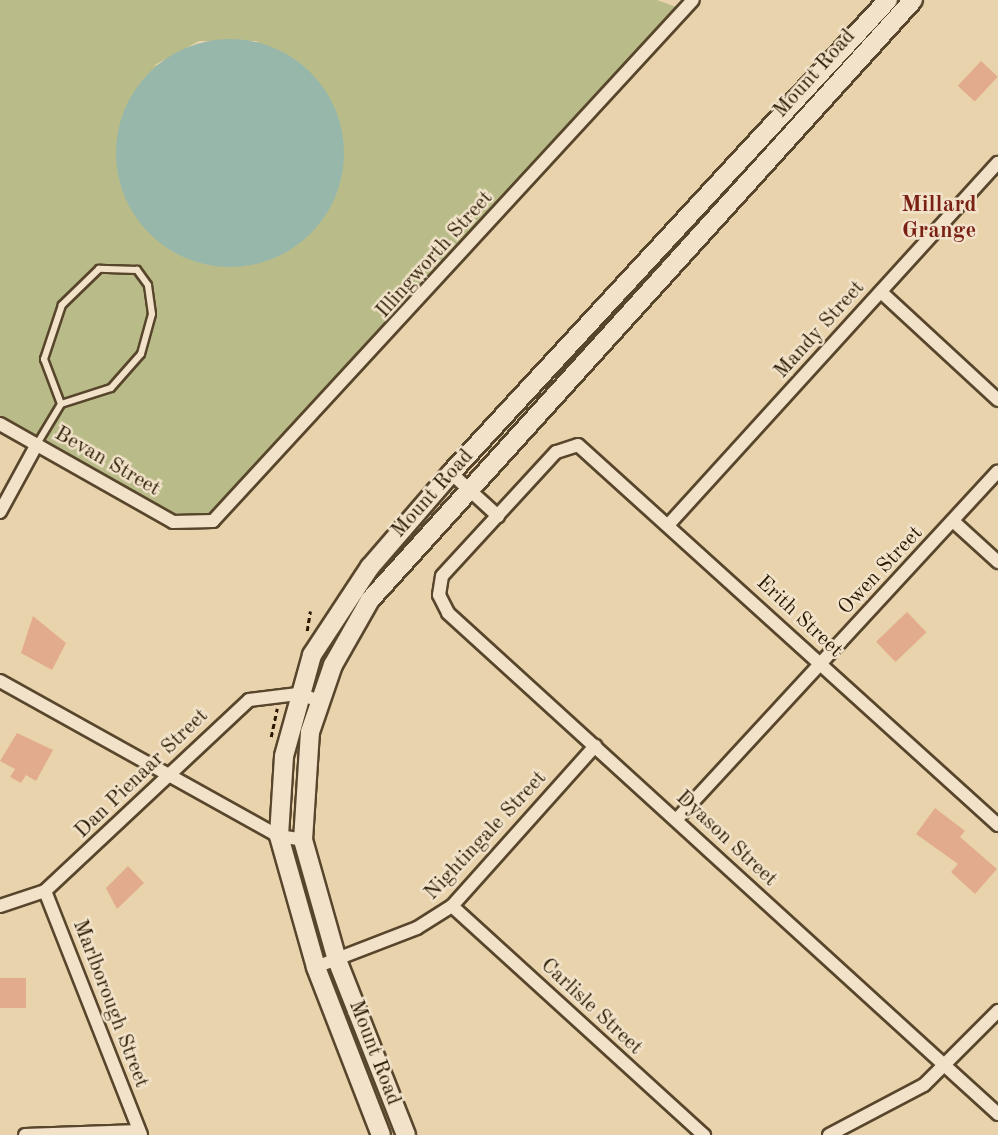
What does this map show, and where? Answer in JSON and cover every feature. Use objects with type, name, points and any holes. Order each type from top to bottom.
[{"type":"main road","name":"Mount Road","points":[[381,1135],[316,967],[279,836],[284,756],[299,694],[341,605],[451,473],[888,0]]},
{"type":"main road","name":"Mount Road","points":[[406,1135],[337,960],[303,840],[318,700],[370,600],[469,487],[913,0]]},
{"type":"main road","points":[[713,191],[727,205]]},
{"type":"street","name":"Illingworth Street","points":[[198,526],[232,506],[693,0]]},
{"type":"street","name":"Mandy Street","points":[[670,523],[998,163]]},
{"type":"street","points":[[881,292],[998,400]]},
{"type":"street","name":"Bevan Street","points":[[0,424],[173,522],[198,526]]},
{"type":"street","points":[[0,512],[37,444]]},
{"type":"street","name":"Erith Street","points":[[498,516],[569,444],[587,451],[670,523],[998,824]]},
{"type":"street","name":"Owen Street","points":[[677,819],[998,471]]},
{"type":"street","points":[[451,473],[498,516]]},
{"type":"street","name":"Dyason Street","points":[[498,516],[438,587],[448,613],[998,1114]]},
{"type":"street","points":[[953,521],[998,562]]},
{"type":"street","points":[[0,681],[166,777],[279,836],[303,840]]},
{"type":"street","name":"Dan Pienaar Street","points":[[0,906],[45,891],[249,700],[299,694],[318,700]]},
{"type":"street","name":"Nightingale Street","points":[[316,967],[417,928],[452,906],[595,746]]},
{"type":"street","name":"Marlborough Street","points":[[45,891],[140,1133]]},
{"type":"street","name":"Carlisle Street","points":[[452,906],[704,1135]]},
{"type":"street","points":[[829,1135],[947,1068],[998,1011]]},
{"type":"street","points":[[25,1135],[140,1133]]},
{"type":"lane","points":[[37,444],[61,404],[111,388],[141,354],[152,314],[148,285],[137,270],[99,269],[62,305],[44,359],[61,404]]},
{"type":"green space","points":[[0,0],[657,0],[676,7],[221,507],[207,516],[181,517],[0,416]],"holes":[[[199,41],[259,41],[153,66]]]},
{"type":"shaded area","points":[[241,39],[263,43],[284,52],[303,64],[319,80],[340,120],[344,153],[336,197],[319,226],[303,242],[263,263],[219,267],[197,263],[176,254],[157,242],[141,226],[120,186],[116,142],[120,120],[129,99],[141,80],[157,64],[197,43]]},
{"type":"building","points":[[981,61],[998,77],[975,102],[958,86]]},
{"type":"building","points":[[907,612],[926,632],[896,662],[876,642]]},
{"type":"building","points":[[33,616],[66,643],[52,670],[21,653]]},
{"type":"building","points":[[17,733],[53,750],[36,781],[26,775],[21,783],[10,777],[15,769],[0,761]]},
{"type":"building","points":[[935,808],[965,831],[960,837],[997,869],[975,894],[951,872],[958,864],[916,834]]},
{"type":"building","points":[[128,866],[144,883],[117,909],[106,888]]},
{"type":"building","points":[[0,978],[26,978],[26,1008],[0,1008]]},
{"type":"district","name":"Millard Grange","points":[[939,218]]}]
